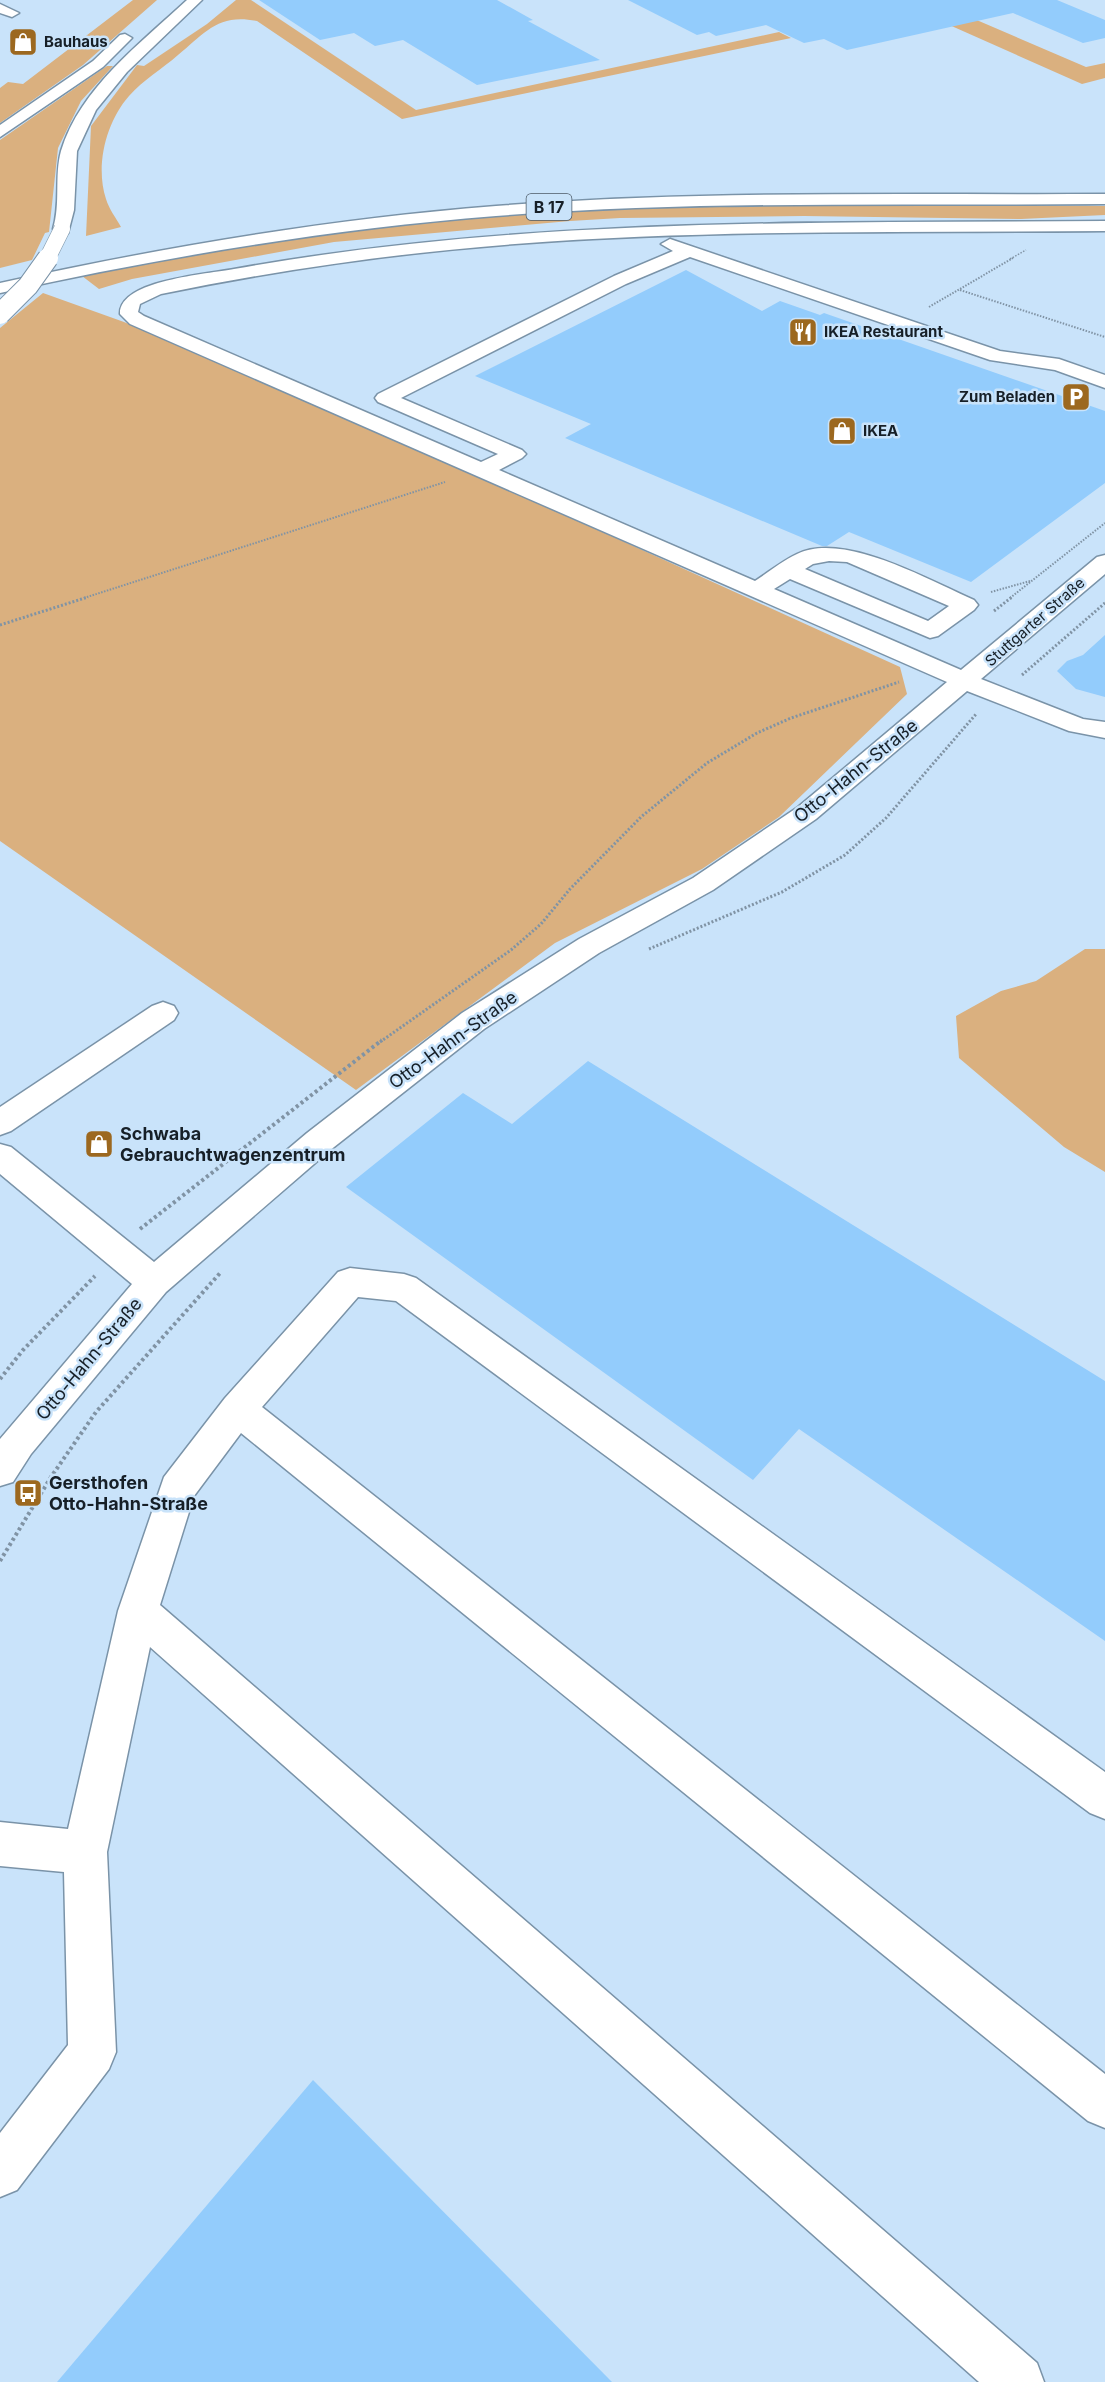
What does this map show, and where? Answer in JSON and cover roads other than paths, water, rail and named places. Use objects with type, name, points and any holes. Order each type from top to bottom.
[{"type":"main road","points":[[0,314],[28,288],[43,268],[62,230],[66,202],[68,153],[78,126],[96,98],[195,0]]},
{"type":"main road","points":[[0,132],[98,64],[140,24]]},
{"type":"main road","name":"B 17","points":[[0,274],[230,230],[440,203],[717,189],[1105,187]]},
{"type":"main road","name":"B 17","points":[[0,288],[166,254],[299,232],[512,210],[724,201],[1105,199]]},
{"type":"main road","points":[[1105,226],[722,229],[632,232],[453,245],[291,265],[158,289],[143,293],[131,301],[128,307],[129,314],[137,320],[756,591],[997,695],[1078,726],[1105,730]]},
{"type":"main road","points":[[480,471],[515,454],[385,398],[620,280],[687,249],[722,229]]},
{"type":"main road","points":[[632,232],[998,356],[1028,372],[1105,397]]},
{"type":"main road","points":[[998,356],[1059,365],[1105,382]]},
{"type":"main road","points":[[756,591],[787,569],[806,558],[851,556],[966,604],[930,631],[787,569]]},
{"type":"main road","name":"Stuttgarter Straße","points":[[966,681],[1094,584],[1105,562]]},
{"type":"main road","name":"Otto-Hahn-Straße","points":[[0,1470],[18,1443],[154,1282],[318,1142],[473,1021],[589,946],[703,884],[753,852],[807,813],[966,681]]},
{"type":"main road","points":[[0,1123],[163,1012]]},
{"type":"main road","points":[[0,1156],[116,1254],[154,1282]]},
{"type":"main road","points":[[0,2173],[92,2052],[85,1852],[138,1611],[177,1488],[238,1409],[350,1282],[404,1288],[1105,1798]]},
{"type":"main road","points":[[238,1409],[1105,2104]]},
{"type":"main road","points":[[138,1611],[1018,2382]]},
{"type":"main road","points":[[0,1844],[85,1852]]},
{"type":"place","name":"Bauhaus","points":[[23,42]]},
{"type":"place","name":"IKEA Restaurant","points":[[803,332]]},
{"type":"place","name":"Zum Beladen","points":[[1076,397]]},
{"type":"place","name":"IKEA","points":[[842,431]]},
{"type":"place","name":"Schwaba Gebrauchtwagenzentrum","points":[[99,1144]]},
{"type":"place","name":"Gersthofen Otto-Hahn-Straße","points":[[28,1493]]}]
